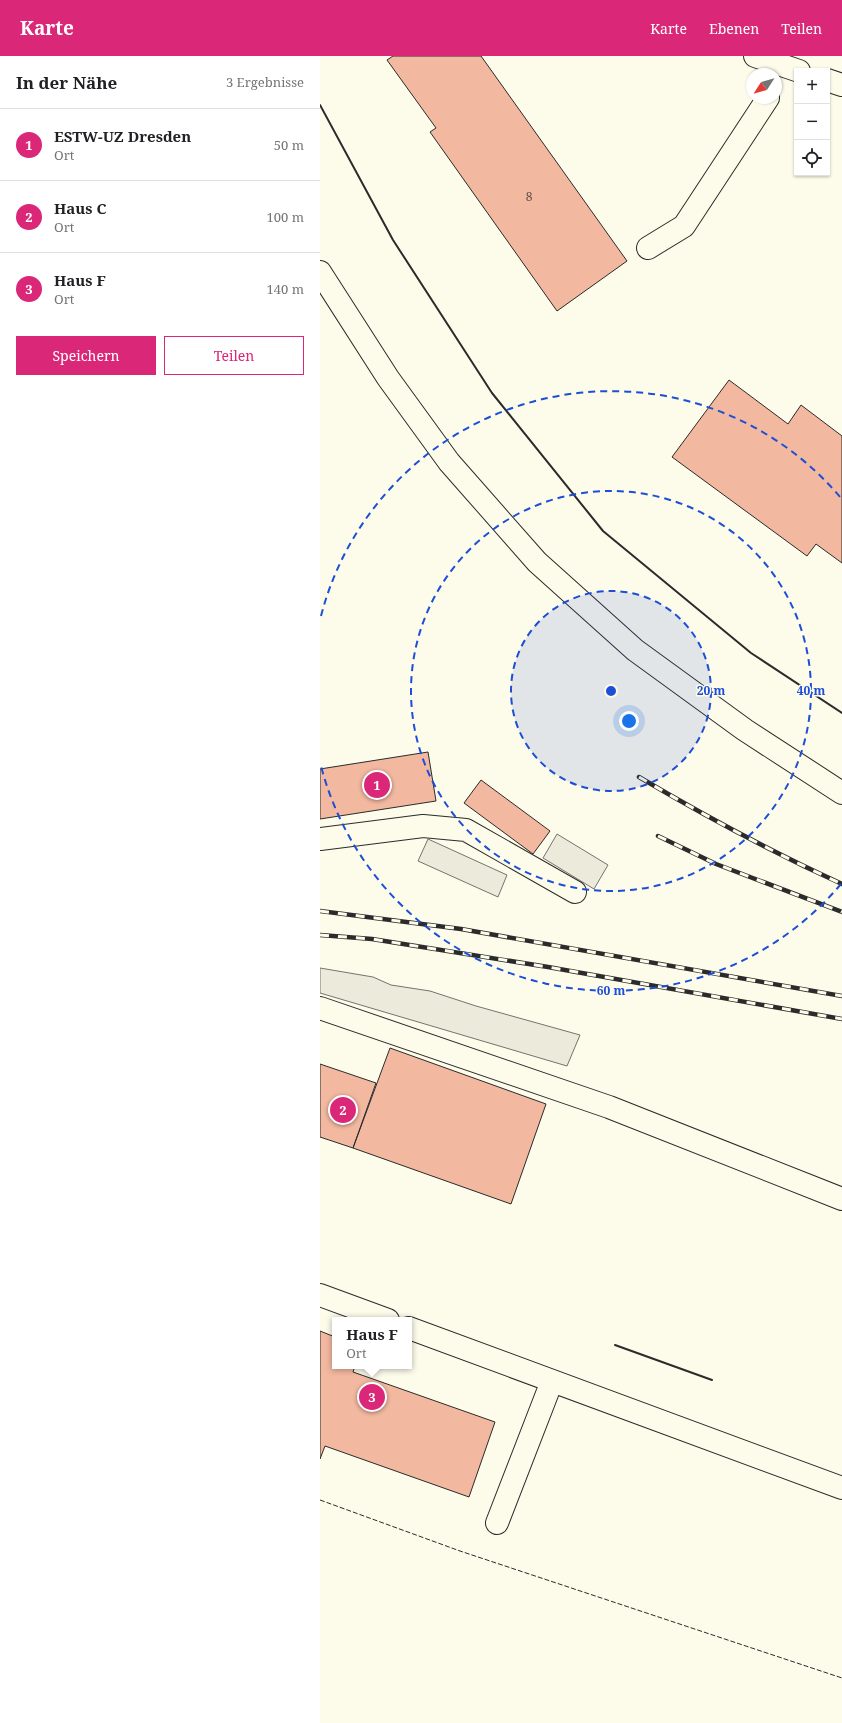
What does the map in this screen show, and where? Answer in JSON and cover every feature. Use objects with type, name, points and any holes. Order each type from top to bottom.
[{"type":"street","points":[[755,56],[786,72]]},
{"type":"street","points":[[830,81],[842,85]]},
{"type":"street","points":[[648,248],[684,226],[764,104]]},
{"type":"street","points":[[320,272],[388,378],[449,462],[537,562],[635,650],[744,730],[842,793]]},
{"type":"street","points":[[320,839],[423,826],[466,830],[575,892]]},
{"type":"street","points":[[320,1008],[609,1107],[842,1199]]},
{"type":"street","points":[[320,1295],[380,1317]]},
{"type":"street","points":[[412,1329],[842,1488]]},
{"type":"street","points":[[497,1523],[552,1381]]},
{"type":"shaded area","points":[[557,834],[608,865],[594,889],[543,858]]},
{"type":"shaded area","points":[[428,839],[507,875],[498,897],[418,861]]},
{"type":"shaded area","points":[[320,968],[373,977],[391,985],[430,991],[476,1006],[580,1035],[567,1066],[320,993]]},
{"type":"building","points":[[393,56],[481,56],[627,261],[557,311],[430,132],[436,128],[387,60]]},
{"type":"building","points":[[729,380],[788,424],[801,405],[842,436],[842,563],[816,544],[807,556],[672,457]]},
{"type":"building","points":[[428,752],[436,801],[320,819],[320,769]]},
{"type":"building","points":[[481,780],[550,831],[533,854],[464,803]]},
{"type":"building","points":[[390,1048],[546,1104],[511,1204],[353,1148]]},
{"type":"building","points":[[320,1064],[376,1083],[353,1148],[320,1137]]},
{"type":"building","points":[[320,1331],[332,1336],[332,1369],[354,1369],[353,1372],[495,1422],[469,1497],[325,1446],[320,1459]]},
{"type":"railway","points":[[639,777],[739,833],[842,884]]},
{"type":"railway","points":[[658,836],[716,864],[842,912]]},
{"type":"railway","points":[[320,911],[461,929],[842,996]]},
{"type":"railway","points":[[320,935],[372,939],[548,967],[842,1019]]},
{"type":"fence","points":[[320,1500],[460,1551],[842,1678]]},
{"type":"wall","points":[[320,105],[393,240],[492,393],[603,531],[751,653],[842,713]]},
{"type":"wall","points":[[615,1345],[712,1380]]},
{"type":"place","name":"ESTW-UZ Dresden","points":[[377,785]]},
{"type":"place","name":"Haus C","points":[[343,1110]]},
{"type":"place","name":"Haus F","points":[[372,1397]]}]
